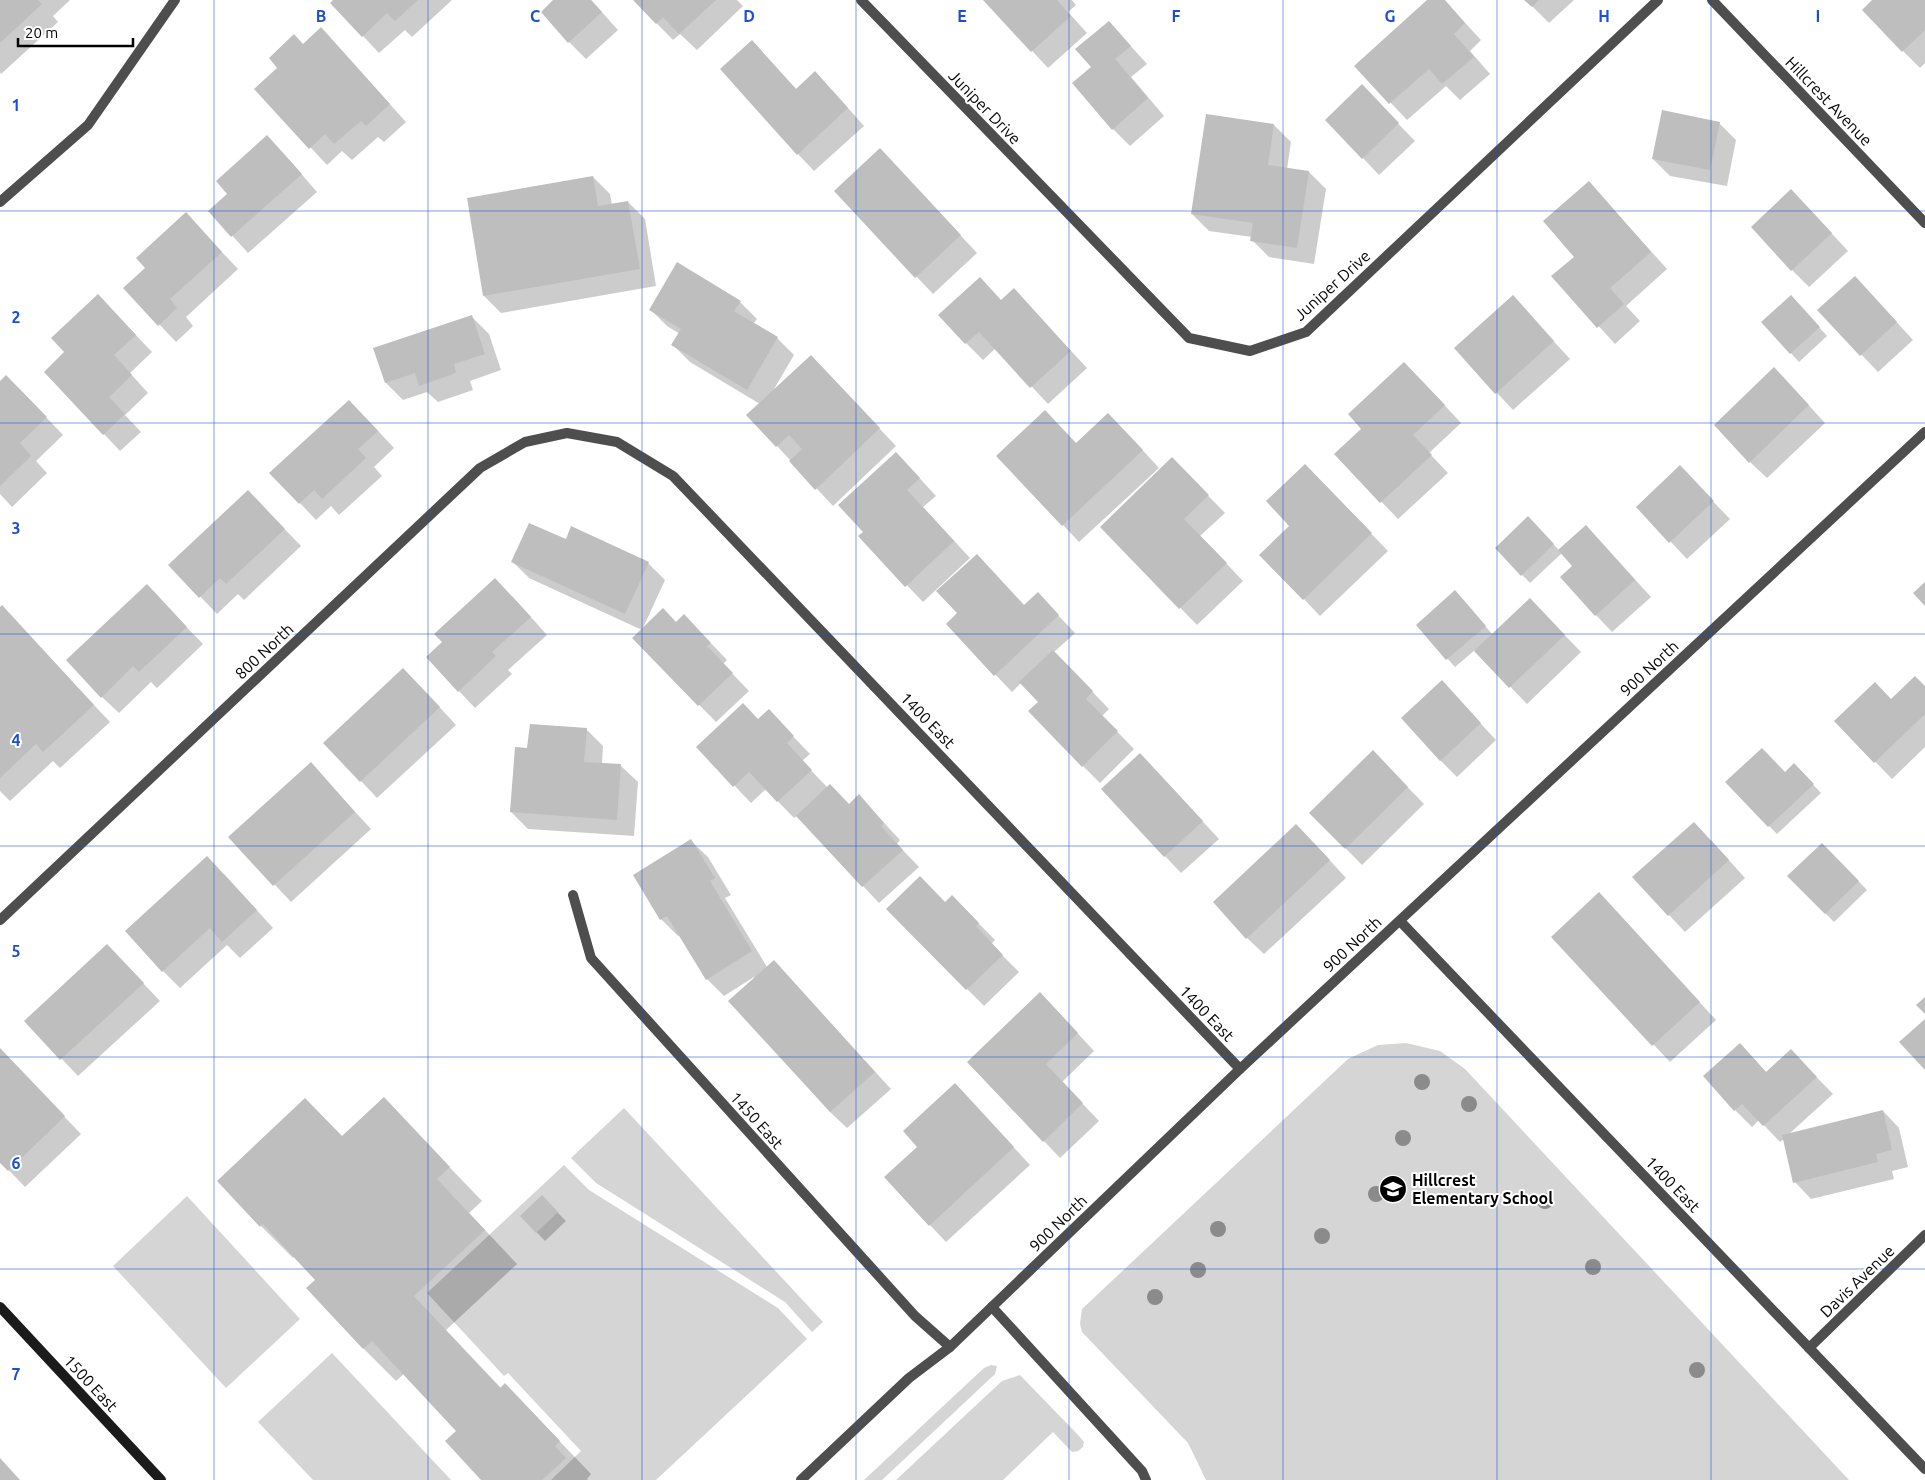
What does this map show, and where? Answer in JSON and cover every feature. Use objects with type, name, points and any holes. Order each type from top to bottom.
[{"type":"street","points":[[0,202],[88,125],[175,0]]},
{"type":"street","name":"Juniper Drive","points":[[861,0],[1189,338],[1250,351],[1306,332],[1658,0]]},
{"type":"street","name":"Hillcrest Avenue","points":[[1712,0],[1925,223]]},
{"type":"street","name":"900 North","points":[[801,1480],[908,1378],[950,1347],[1240,1069],[1925,432]]},
{"type":"street","name":"1400 East","points":[[567,434],[617,442],[673,476],[1240,1069]]},
{"type":"street","name":"800 North","points":[[0,920],[480,468],[525,442],[567,434]]},
{"type":"street","name":"1450 East","points":[[573,895],[591,958],[915,1316],[950,1347]]},
{"type":"street","name":"1400 East","points":[[1400,921],[1925,1469]]},
{"type":"street","name":"Davis Avenue","points":[[1809,1348],[1925,1235]]},
{"type":"street","name":"1500 East","points":[[0,1307],[161,1480]]},
{"type":"street","points":[[992,1307],[1142,1471],[1146,1480]]},
{"type":"shaded area","name":"Hillcrest Elementary School","points":[[1406,1043],[1440,1051],[1465,1069],[1849,1480],[1206,1480],[1188,1443],[1082,1332],[1080,1324],[1082,1309],[1348,1059],[1378,1045]]},
{"type":"shaded area","points":[[624,1108],[823,1322],[812,1332],[785,1302],[596,1183],[571,1158]]},
{"type":"shaded area","points":[[564,1165],[589,1190],[778,1308],[807,1339],[656,1480],[551,1480],[581,1451],[508,1373],[504,1376],[427,1293]]},
{"type":"shaded area","points":[[187,1196],[300,1319],[226,1388],[113,1266]]},
{"type":"shaded area","points":[[332,1353],[451,1480],[313,1480],[258,1422]]},
{"type":"shaded area","points":[[991,1365],[997,1366],[995,1374],[882,1480],[864,1480],[984,1368]]},
{"type":"shaded area","points":[[1020,1375],[1079,1436],[1084,1442],[1083,1447],[1078,1451],[1072,1452],[1053,1432],[1003,1480],[896,1480],[1002,1381]]},
{"type":"building","points":[[0,0],[38,0],[42,4],[0,43]]},
{"type":"building","points":[[333,0],[418,0],[395,21],[387,13],[362,37],[330,3]]},
{"type":"building","points":[[553,0],[591,0],[602,12],[568,43],[541,12]]},
{"type":"building","points":[[633,0],[716,0],[679,34],[663,17],[656,24]]},
{"type":"building","points":[[983,0],[1057,0],[1071,16],[1031,52]]},
{"type":"building","points":[[1427,0],[1445,0],[1465,23],[1454,34],[1474,57],[1442,84],[1429,69],[1389,104],[1354,66]]},
{"type":"building","points":[[1524,0],[1539,0],[1532,7]]},
{"type":"building","points":[[1872,0],[1925,0],[1925,30],[1902,52],[1862,10]]},
{"type":"building","points":[[1109,21],[1131,46],[1115,59],[1148,98],[1112,130],[1072,83],[1091,67],[1075,49]]},
{"type":"building","points":[[321,27],[390,104],[366,126],[361,121],[334,144],[325,134],[309,149],[254,89],[277,68],[269,58],[294,34],[303,44]]},
{"type":"building","points":[[752,40],[796,89],[815,71],[848,108],[797,155],[720,69]]},
{"type":"building","points":[[1362,84],[1399,123],[1362,159],[1325,120]]},
{"type":"building","points":[[1662,110],[1720,122],[1710,170],[1652,159]]},
{"type":"building","points":[[1206,114],[1274,124],[1268,165],[1309,171],[1297,248],[1250,241],[1253,223],[1191,214]]},
{"type":"building","points":[[267,135],[302,174],[231,237],[208,211],[227,194],[216,181]]},
{"type":"building","points":[[880,148],[961,235],[915,278],[834,191]]},
{"type":"building","points":[[593,176],[598,206],[628,201],[640,269],[483,296],[467,198]]},
{"type":"building","points":[[1589,181],[1651,252],[1610,288],[1624,304],[1597,328],[1551,276],[1574,257],[1543,221]]},
{"type":"building","points":[[1791,189],[1832,233],[1791,271],[1751,227]]},
{"type":"building","points":[[186,212],[222,252],[170,299],[177,308],[158,326],[123,288],[145,268],[136,258]]},
{"type":"building","points":[[677,262],[741,301],[734,311],[778,337],[747,390],[671,345],[681,329],[649,310]]},
{"type":"building","points":[[1855,276],[1897,322],[1860,356],[1817,310]]},
{"type":"building","points":[[980,277],[1001,300],[1014,288],[1071,351],[1030,388],[979,332],[965,344],[938,315]]},
{"type":"building","points":[[98,294],[136,335],[114,355],[132,375],[109,397],[125,414],[103,435],[44,372],[64,352],[51,338]]},
{"type":"building","points":[[1513,295],[1554,341],[1495,394],[1454,348]]},
{"type":"building","points":[[1791,295],[1820,327],[1790,354],[1761,322]]},
{"type":"building","points":[[472,315],[485,354],[454,364],[456,373],[419,386],[415,373],[385,383],[373,348]]},
{"type":"building","points":[[811,355],[880,428],[815,490],[789,461],[802,449],[789,435],[776,447],[746,415]]},
{"type":"building","points":[[1404,362],[1445,405],[1413,435],[1432,455],[1380,503],[1334,454],[1361,429],[1348,414]]},
{"type":"building","points":[[1774,367],[1809,405],[1749,463],[1714,425]]},
{"type":"building","points":[[6,375],[47,417],[20,443],[31,456],[0,486],[0,381]]},
{"type":"building","points":[[349,400],[378,431],[358,449],[366,458],[322,499],[314,490],[299,504],[269,473]]},
{"type":"building","points":[[1045,410],[1076,443],[1108,413],[1143,450],[1062,526],[996,456]]},
{"type":"building","points":[[896,452],[920,478],[907,490],[954,541],[905,587],[858,536],[863,532],[838,505]]},
{"type":"building","points":[[1172,457],[1209,495],[1184,519],[1227,563],[1179,609],[1100,527]]},
{"type":"building","points":[[1305,464],[1372,533],[1303,600],[1259,555],[1289,526],[1266,501]]},
{"type":"building","points":[[1680,465],[1714,501],[1669,543],[1636,507]]},
{"type":"building","points":[[248,490],[285,529],[226,584],[220,578],[199,598],[168,565]]},
{"type":"building","points":[[1528,516],[1554,544],[1521,576],[1495,548]]},
{"type":"building","points":[[529,523],[566,539],[571,526],[649,562],[625,614],[511,562]]},
{"type":"building","points":[[1586,525],[1635,580],[1595,616],[1560,577],[1572,566],[1558,550]]},
{"type":"building","points":[[977,554],[1024,605],[1038,592],[1059,615],[994,676],[946,624],[957,613],[936,591]]},
{"type":"building","points":[[495,578],[531,617],[492,652],[496,656],[458,692],[426,657],[442,642],[434,634]]},
{"type":"building","points":[[1925,582],[1925,606],[1913,593]]},
{"type":"building","points":[[147,584],[187,627],[139,672],[133,666],[101,698],[66,660]]},
{"type":"building","points":[[1455,590],[1486,626],[1446,660],[1416,625]]},
{"type":"building","points":[[1530,598],[1565,635],[1509,688],[1474,651]]},
{"type":"building","points":[[2,605],[94,705],[43,752],[36,744],[0,778],[0,607]]},
{"type":"building","points":[[663,608],[676,622],[684,614],[711,643],[707,646],[733,673],[698,706],[632,638]]},
{"type":"building","points":[[1053,650],[1093,691],[1086,699],[1118,731],[1082,767],[1028,711],[1038,702],[1019,682]]},
{"type":"building","points":[[403,668],[440,707],[360,782],[323,743]]},
{"type":"building","points":[[1915,676],[1925,686],[1925,714],[1874,763],[1834,721],[1875,682],[1891,699]]},
{"type":"building","points":[[1442,680],[1481,723],[1440,761],[1401,718]]},
{"type":"building","points":[[743,703],[758,719],[769,709],[794,736],[787,743],[812,770],[777,802],[749,772],[733,787],[696,747]]},
{"type":"building","points":[[530,724],[587,728],[584,762],[621,764],[617,820],[510,812],[515,747],[527,748]]},
{"type":"building","points":[[1762,748],[1785,772],[1794,763],[1814,784],[1768,827],[1725,782]]},
{"type":"building","points":[[1373,750],[1408,787],[1345,849],[1309,813]]},
{"type":"building","points":[[1140,753],[1203,821],[1164,857],[1101,789]]},
{"type":"building","points":[[311,762],[355,812],[273,886],[228,837]]},
{"type":"building","points":[[830,784],[849,804],[859,794],[884,823],[881,826],[903,850],[862,887],[796,816]]},
{"type":"building","points":[[1694,822],[1729,860],[1668,916],[1632,877]]},
{"type":"building","points":[[1296,824],[1330,860],[1246,939],[1213,902]]},
{"type":"building","points":[[691,839],[715,878],[710,881],[752,951],[706,980],[667,916],[660,920],[633,875]]},
{"type":"building","points":[[1822,843],[1859,881],[1825,914],[1787,876]]},
{"type":"building","points":[[207,856],[257,910],[222,942],[210,928],[162,972],[125,931]]},
{"type":"building","points":[[920,876],[945,902],[952,895],[979,923],[976,926],[1003,955],[966,990],[886,909]]},
{"type":"building","points":[[1599,892],[1700,1002],[1652,1046],[1551,937]]},
{"type":"building","points":[[107,944],[144,983],[60,1060],[24,1021]]},
{"type":"building","points":[[774,960],[875,1072],[830,1112],[728,1001]]},
{"type":"building","points":[[1040,992],[1078,1033],[1046,1064],[1083,1103],[1043,1142],[967,1062]]},
{"type":"building","points":[[1925,997],[1925,1014],[1916,1005]]},
{"type":"building","points":[[1925,1019],[1925,1070],[1899,1042]]},
{"type":"building","points":[[1740,1043],[1766,1072],[1791,1049],[1817,1077],[1763,1126],[1742,1104],[1734,1111],[1703,1076]]},
{"type":"building","points":[[0,1048],[65,1116],[8,1171],[0,1163]]},
{"type":"building","points":[[955,1083],[1014,1147],[929,1226],[884,1177],[917,1147],[903,1131]]},
{"type":"building","points":[[384,1097],[450,1167],[437,1179],[485,1230],[414,1296],[500,1388],[505,1383],[560,1441],[555,1446],[566,1458],[542,1480],[481,1480],[445,1441],[456,1431],[372,1341],[363,1349],[306,1288],[315,1280],[262,1223],[260,1227],[217,1181],[305,1098],[342,1136]]},
{"type":"building","points":[[1883,1110],[1892,1150],[1876,1154],[1878,1162],[1793,1183],[1782,1135]]},
{"type":"building","points":[[542,1195],[558,1212],[536,1233],[520,1216]]},
{"type":"building","points":[[0,1458],[20,1480],[0,1480]]},
{"type":"place","name":"Hillcrest Elementary School","points":[[1393,1189]]}]
